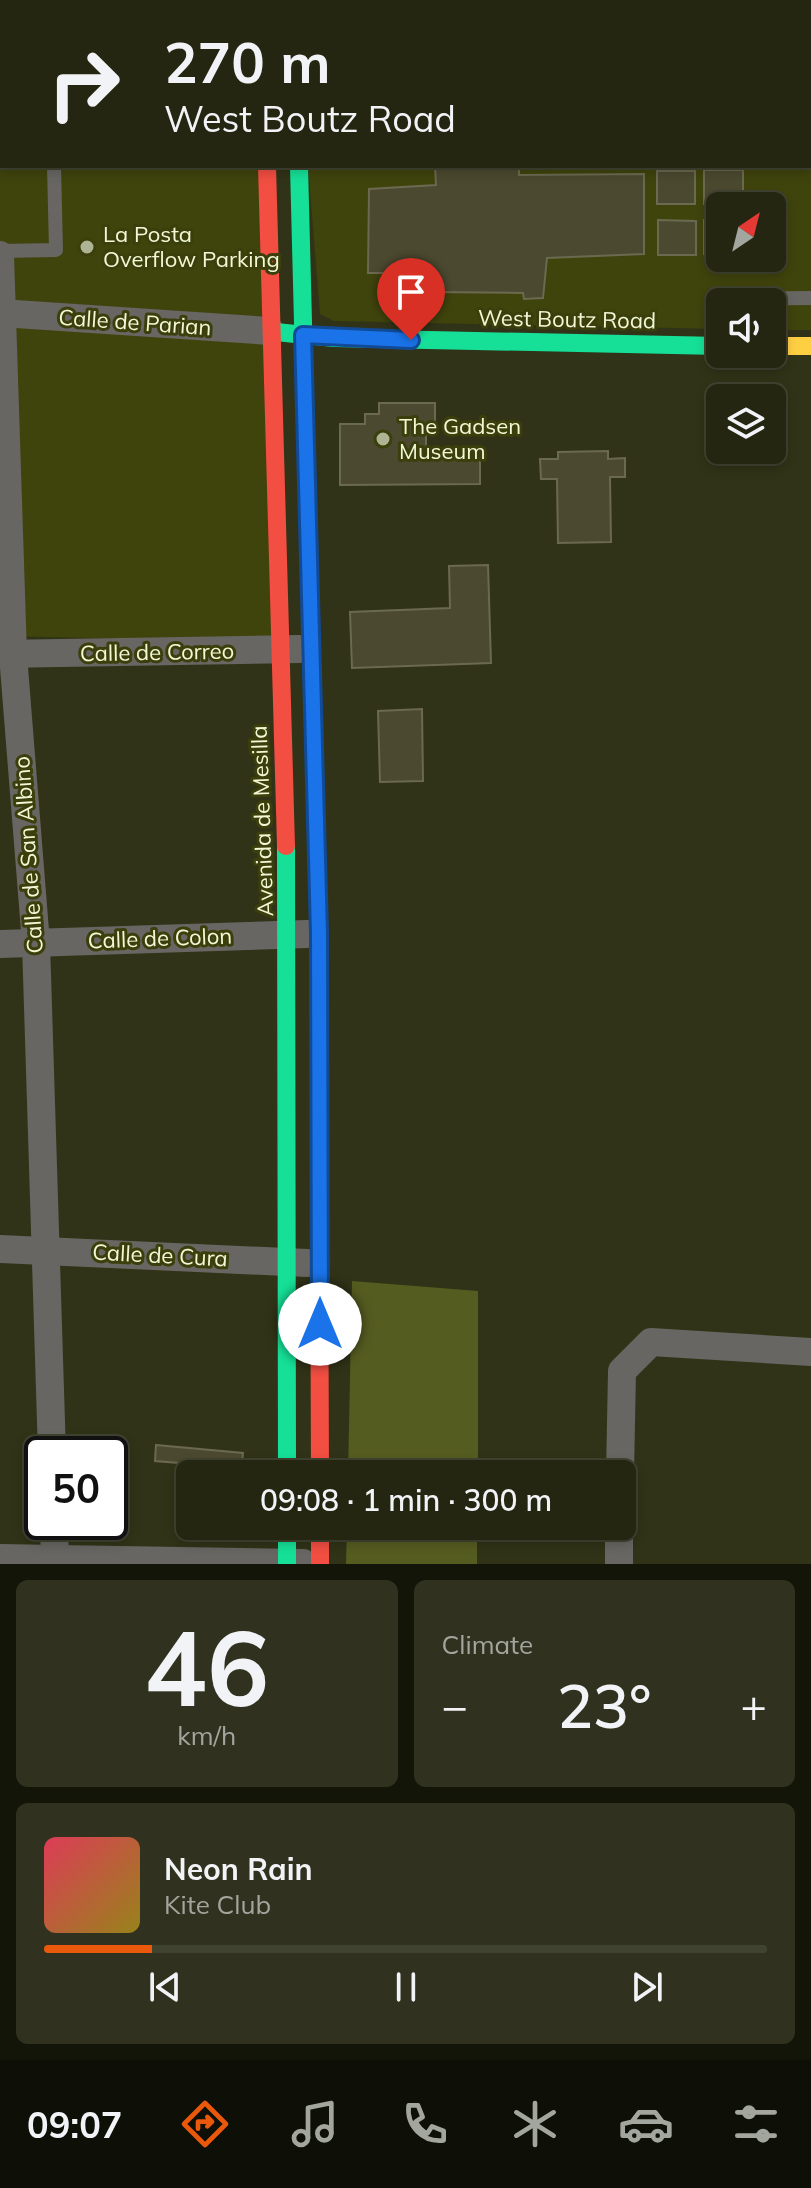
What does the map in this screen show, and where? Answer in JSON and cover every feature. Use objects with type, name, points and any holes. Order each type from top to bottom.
[{"type":"main road","name":"Avenida de Mesilla","points":[[267,168],[289,934],[287,1460]]},
{"type":"main road","points":[[299,168],[314,649],[319,933],[320,1460]]},
{"type":"main road","name":"West Boutz Road","points":[[270,331],[303,335],[706,346]]},
{"type":"main road","points":[[786,346],[811,346]]},
{"type":"main road","points":[[287,1540],[287,1563]]},
{"type":"main road","points":[[320,1540],[320,1564]]},
{"type":"street","name":"Calle de San Albino","points":[[0,253],[6,654],[36,943],[51,1436]]},
{"type":"street","name":"Calle de Parian","points":[[2,313],[270,331]]},
{"type":"street","name":"Calle de Correo","points":[[6,654],[314,649]]},
{"type":"street","name":"Calle de Colon","points":[[0,944],[319,933]]},
{"type":"street","name":"Calle de Cura","points":[[0,1249],[320,1264]]},
{"type":"street","points":[[620,1460],[622,1371],[651,1342],[811,1352]]},
{"type":"street","points":[[54,1540],[55,1561]]},
{"type":"street","points":[[619,1540],[619,1564]]},
{"type":"street","points":[[0,1558],[320,1564]]},
{"type":"lane","points":[[0,253],[56,250],[54,168]]},
{"type":"lane","points":[[786,299],[811,298]]},
{"type":"shaded area","points":[[0,168],[260,168],[272,642],[0,636]]},
{"type":"shaded area","points":[[308,168],[811,168],[811,330],[786,330],[786,288],[706,288],[706,329],[334,321],[320,314]]},
{"type":"shaded area","points":[[352,1281],[478,1291],[478,1460],[348,1460]]},
{"type":"shaded area","points":[[347,1540],[477,1540],[477,1564],[346,1564]]},
{"type":"building","points":[[435,168],[519,168],[519,175],[644,174],[644,254],[547,258],[543,298],[524,299],[523,293],[433,292],[435,273],[368,273],[369,189],[436,185]]},
{"type":"building","points":[[704,170],[743,170],[743,192],[706,192],[704,204]]},
{"type":"building","points":[[657,171],[695,171],[695,204],[657,204]]},
{"type":"building","points":[[658,220],[696,221],[696,255],[658,255]]},
{"type":"building","points":[[704,220],[706,254],[704,254]]},
{"type":"building","name":"The Gadsen Museum","points":[[379,403],[435,403],[435,423],[426,423],[426,454],[480,455],[480,484],[340,485],[340,424],[365,424],[365,414],[379,414]]},
{"type":"building","points":[[608,451],[608,459],[625,458],[625,477],[610,477],[611,542],[558,543],[557,479],[541,479],[540,459],[558,459],[558,452]]},
{"type":"building","points":[[488,565],[491,663],[352,668],[350,612],[450,608],[449,566]]},
{"type":"building","points":[[422,709],[423,781],[380,782],[378,711]]},
{"type":"building","points":[[156,1445],[243,1453],[242,1460],[155,1461]]},
{"type":"traffic: fast","points":[[299,168],[309,558]]},
{"type":"traffic: fast","points":[[276,332],[334,338],[706,346]]},
{"type":"traffic: fast","points":[[286,846],[287,1460]]},
{"type":"traffic: fast","points":[[287,1540],[287,1564]]},
{"type":"traffic: slow","points":[[786,346],[811,346]]},
{"type":"traffic: slow","points":[[309,558],[319,933],[319,1198]]},
{"type":"traffic: jam","points":[[267,168],[286,846]]},
{"type":"traffic: jam","points":[[319,1198],[320,1460]]},
{"type":"traffic: jam","points":[[320,1540],[320,1564]]},
{"type":"place","name":"La Posta Overflow Parking","points":[[87,247]]},
{"type":"place","name":"The Gadsen Museum","points":[[383,439]]},
{"type":"route","points":[[320,1324],[319,933],[314,649],[303,335],[411,340]]}]
